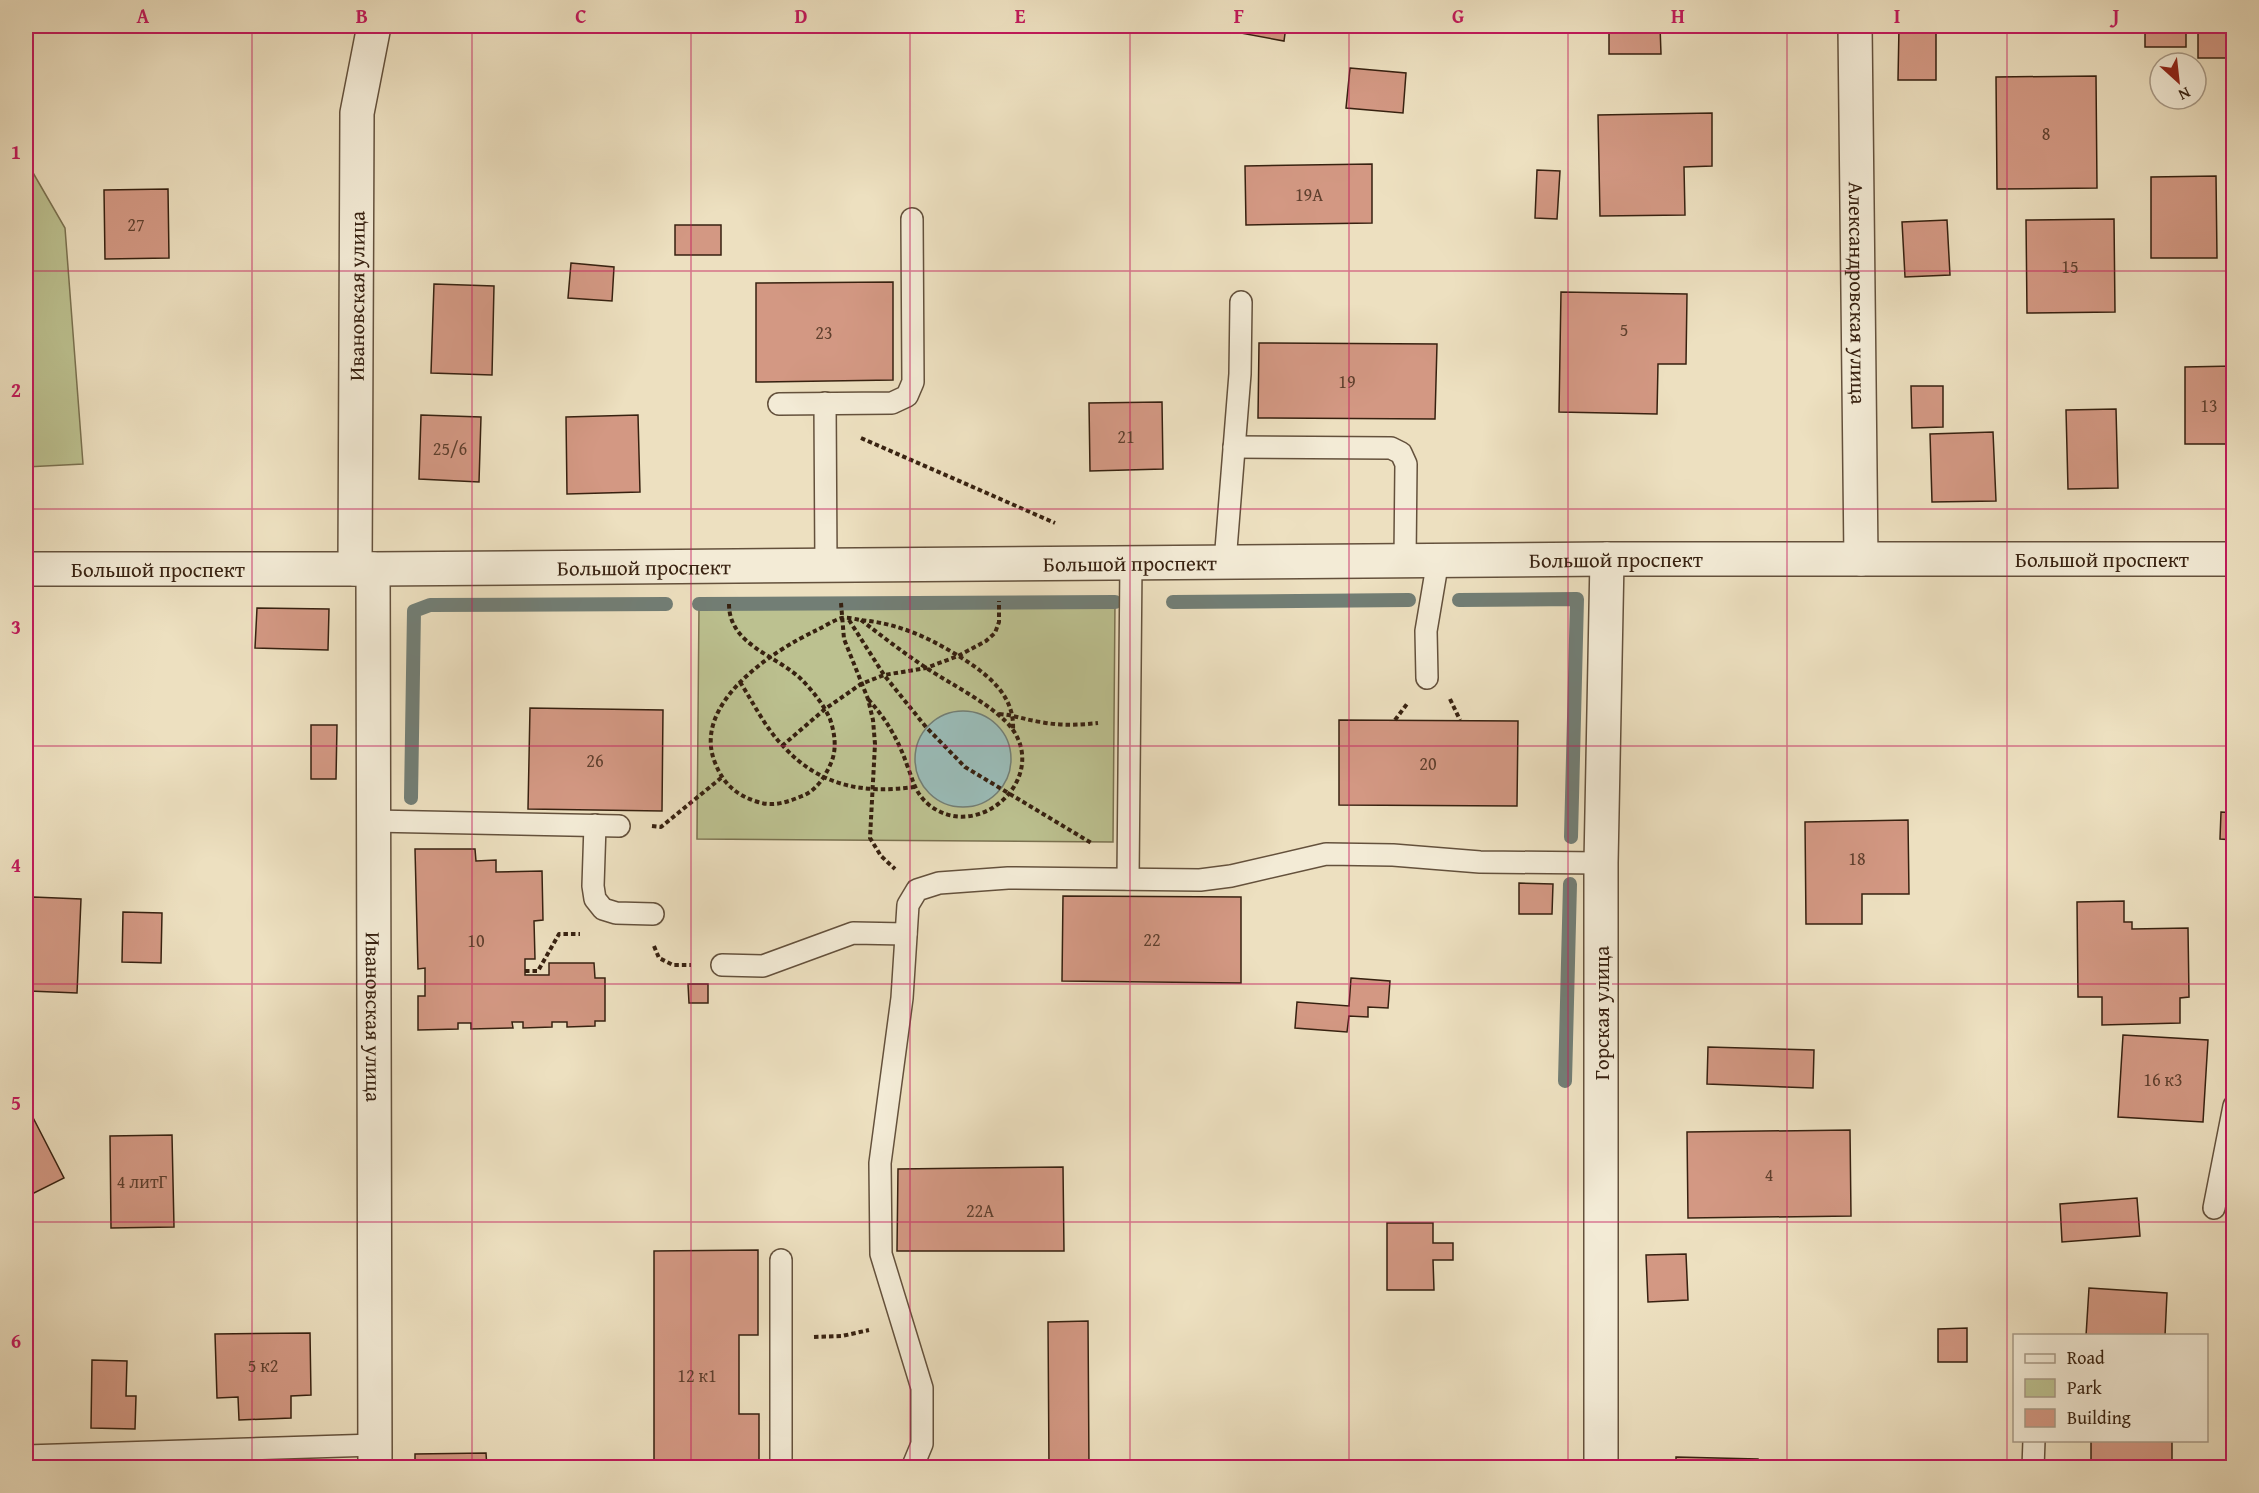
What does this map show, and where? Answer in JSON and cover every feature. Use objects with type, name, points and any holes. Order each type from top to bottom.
[{"type":"street","name":"Ивановская улица","points":[[374,26],[357,113],[364,569],[373,821],[375,1456]]},
{"type":"street","name":"Александровская улица","points":[[1856,26],[1861,559]]},
{"type":"street","name":"Большой проспект","points":[[26,568],[364,569],[1607,559],[2234,559]]},
{"type":"street","name":"Горская улица","points":[[1601,1467],[1600,863],[1607,559]]},
{"type":"lane","points":[[779,404],[825,412],[892,403],[907,396],[913,382],[912,219]]},
{"type":"lane","points":[[1225,562],[1240,374],[1241,302]]},
{"type":"lane","points":[[825,412],[826,565]]},
{"type":"lane","points":[[1234,447],[1391,448],[1401,453],[1406,464],[1405,560]]},
{"type":"lane","points":[[1427,678],[1426,631],[1438,560]]},
{"type":"lane","points":[[1128,872],[1131,563]]},
{"type":"lane","points":[[373,821],[619,825]]},
{"type":"lane","points":[[595,825],[593,886],[596,899],[603,909],[616,914],[653,914]]},
{"type":"lane","points":[[912,1467],[922,1444],[922,1388],[881,1254],[880,1163],[902,998],[908,906],[917,890],[939,883],[1128,872],[1200,880],[1326,854],[1393,855],[1480,862],[1600,863]]},
{"type":"lane","points":[[722,965],[763,966],[853,933],[906,934]]},
{"type":"lane","points":[[2214,1208],[2234,1106]]},
{"type":"lane","points":[[781,1260],[781,1467]]},
{"type":"lane","points":[[2033,1467],[2034,1442]]},
{"type":"lane","points":[[26,1456],[375,1456]]},
{"type":"path","points":[[825,412],[1061,526]]},
{"type":"path","points":[[729,613],[737,631],[746,642],[770,657],[800,678],[825,709],[835,733],[834,757],[824,778],[807,795],[785,803],[761,803],[738,795],[721,778],[712,756],[711,733],[720,706],[740,682],[770,657],[841,616],[849,619],[885,622],[918,633],[958,656],[987,676],[1005,695],[1014,715],[1013,730]]},
{"type":"path","points":[[841,616],[844,639],[868,699],[873,720],[875,744],[870,838],[881,856],[917,890]]},
{"type":"path","points":[[849,619],[884,675],[926,727],[965,767],[1128,872]]},
{"type":"path","points":[[861,620],[926,668],[998,714],[1013,730],[1021,752],[1020,773],[1010,794],[993,809],[971,817],[949,815],[928,804],[914,787],[908,765],[886,719],[868,699]]},
{"type":"path","points":[[782,746],[825,709],[861,684],[884,675],[926,668],[958,656],[986,641],[995,633],[999,622]]},
{"type":"path","points":[[740,682],[782,746],[824,778],[851,787],[873,790],[914,787]]},
{"type":"path","points":[[998,714],[1063,724],[1107,723]]},
{"type":"path","points":[[619,825],[661,827],[721,778]]},
{"type":"path","points":[[653,914],[653,943],[659,958],[673,965],[722,965]]},
{"type":"path","points":[[525,971],[538,971],[559,934],[583,934]]},
{"type":"path","points":[[781,1339],[842,1336],[903,1324]]},
{"type":"green space","points":[[32,171],[65,228],[83,464],[26,467],[26,177]]},
{"type":"green space","points":[[1115,602],[1113,842],[697,839],[699,604]]},
{"type":"water","points":[[963,711],[982,714],[997,725],[1008,740],[1011,759],[1008,778],[997,793],[982,804],[963,807],[944,804],[929,793],[918,778],[915,759],[918,740],[929,725],[944,714]]},
{"type":"building","points":[[1236,26],[1286,26],[1284,41],[1235,32]]},
{"type":"building","points":[[1609,26],[1660,26],[1661,54],[1609,54]]},
{"type":"building","points":[[2145,26],[2186,26],[2186,47],[2145,47]]},
{"type":"building","points":[[2198,26],[2234,26],[2234,58],[2208,58],[2208,51],[2198,51]]},
{"type":"building","points":[[1899,27],[1936,27],[1936,80],[1898,80]]},
{"type":"building","points":[[1350,68],[1406,73],[1403,113],[1346,108]]},
{"type":"building","points":[[2096,76],[2097,188],[1997,189],[1996,77]]},
{"type":"building","points":[[1712,113],[1712,166],[1684,167],[1685,215],[1600,216],[1598,115]]},
{"type":"building","points":[[1372,164],[1372,223],[1246,225],[1245,166]]},
{"type":"building","points":[[1537,170],[1560,171],[1557,219],[1535,218]]},
{"type":"building","points":[[2216,176],[2217,258],[2151,258],[2151,177]]},
{"type":"building","points":[[168,189],[169,258],[105,259],[104,190]]},
{"type":"building","points":[[2114,219],[2115,312],[2027,313],[2026,220]]},
{"type":"building","points":[[1947,220],[1950,275],[1905,277],[1902,222]]},
{"type":"building","points":[[675,225],[721,225],[721,255],[675,255]]},
{"type":"building","points":[[571,263],[614,267],[612,301],[568,298]]},
{"type":"building","points":[[893,282],[893,380],[756,382],[756,283]]},
{"type":"building","points":[[434,284],[494,286],[492,375],[431,373]]},
{"type":"building","points":[[1561,292],[1687,294],[1686,364],[1658,364],[1657,414],[1559,412]]},
{"type":"building","points":[[1259,343],[1437,344],[1435,419],[1258,418]]},
{"type":"building","points":[[2234,366],[2234,444],[2185,444],[2185,367]]},
{"type":"building","points":[[1911,386],[1943,386],[1943,427],[1912,428]]},
{"type":"building","points":[[1162,402],[1163,469],[1090,471],[1089,403]]},
{"type":"building","points":[[2116,409],[2118,488],[2068,489],[2066,410]]},
{"type":"building","points":[[421,415],[481,417],[479,482],[419,479]]},
{"type":"building","points":[[638,415],[640,492],[567,494],[566,417]]},
{"type":"building","points":[[1993,432],[1996,501],[1932,502],[1930,434]]},
{"type":"building","points":[[257,608],[329,609],[328,650],[255,648]]},
{"type":"building","points":[[530,708],[663,710],[662,811],[528,809]]},
{"type":"building","points":[[1339,720],[1518,721],[1517,806],[1339,805]]},
{"type":"building","points":[[311,725],[337,725],[336,779],[311,779]]},
{"type":"building","points":[[2221,812],[2234,813],[2234,840],[2220,839]]},
{"type":"building","points":[[1908,820],[1909,894],[1862,894],[1862,924],[1806,924],[1805,822]]},
{"type":"building","points":[[415,849],[475,849],[476,861],[496,860],[496,872],[542,871],[543,920],[534,921],[535,959],[525,959],[525,975],[549,975],[549,963],[594,963],[595,978],[605,978],[605,1021],[595,1021],[595,1026],[567,1027],[567,1022],[552,1022],[552,1027],[523,1028],[523,1022],[512,1022],[513,1028],[471,1029],[471,1023],[458,1023],[458,1029],[418,1030],[418,996],[425,996],[425,968],[418,969]]},
{"type":"building","points":[[1519,883],[1553,884],[1552,914],[1519,914]]},
{"type":"building","points":[[1063,896],[1241,897],[1241,983],[1062,981]]},
{"type":"building","points":[[33,897],[81,899],[77,993],[29,991]]},
{"type":"building","points":[[2124,901],[2124,922],[2132,922],[2132,929],[2188,928],[2189,997],[2180,998],[2180,1023],[2102,1025],[2102,997],[2078,997],[2077,902]]},
{"type":"building","points":[[123,912],[162,913],[161,963],[122,962]]},
{"type":"building","points":[[1351,978],[1390,981],[1388,1008],[1368,1007],[1368,1017],[1349,1016],[1347,1032],[1295,1028],[1297,1002],[1349,1006]]},
{"type":"building","points":[[688,984],[708,984],[708,1003],[689,1003]]},
{"type":"building","points":[[2123,1035],[2208,1040],[2203,1122],[2118,1117]]},
{"type":"building","points":[[1708,1047],[1814,1050],[1813,1088],[1707,1084]]},
{"type":"building","points":[[26,1104],[64,1178],[26,1197]]},
{"type":"building","points":[[1850,1130],[1851,1216],[1688,1218],[1687,1132]]},
{"type":"building","points":[[172,1135],[174,1227],[111,1228],[110,1136]]},
{"type":"building","points":[[1063,1167],[1064,1251],[897,1251],[898,1169]]},
{"type":"building","points":[[2137,1198],[2140,1236],[2062,1242],[2060,1204]]},
{"type":"building","points":[[1387,1223],[1433,1223],[1433,1243],[1453,1243],[1453,1260],[1433,1260],[1434,1290],[1387,1290]]},
{"type":"building","points":[[758,1250],[758,1335],[739,1335],[739,1414],[759,1414],[759,1468],[654,1468],[654,1251]]},
{"type":"building","points":[[1686,1254],[1688,1300],[1648,1302],[1646,1255]]},
{"type":"building","points":[[2089,1288],[2167,1293],[2165,1334],[2086,1334]]},
{"type":"building","points":[[1088,1321],[1089,1468],[1049,1468],[1048,1322]]},
{"type":"building","points":[[1967,1328],[1967,1362],[1938,1362],[1938,1329]]},
{"type":"building","points":[[310,1333],[311,1395],[291,1396],[291,1418],[239,1420],[238,1397],[217,1398],[215,1334]]},
{"type":"building","points":[[92,1360],[127,1361],[126,1396],[136,1396],[135,1429],[91,1428]]},
{"type":"building","points":[[2091,1442],[2172,1442],[2172,1468],[2091,1468]]},
{"type":"building","points":[[486,1453],[487,1468],[415,1468],[415,1454]]},
{"type":"building","points":[[1676,1457],[1758,1459],[1758,1468],[1676,1468]]},
{"type":"waterway","points":[[1459,600],[1577,599],[1571,837]]},
{"type":"waterway","points":[[1173,602],[1409,600]]},
{"type":"waterway","points":[[699,604],[1115,602]]},
{"type":"waterway","points":[[411,798],[414,611],[430,605],[666,604]]},
{"type":"waterway","points":[[1565,1081],[1570,884]]}]
